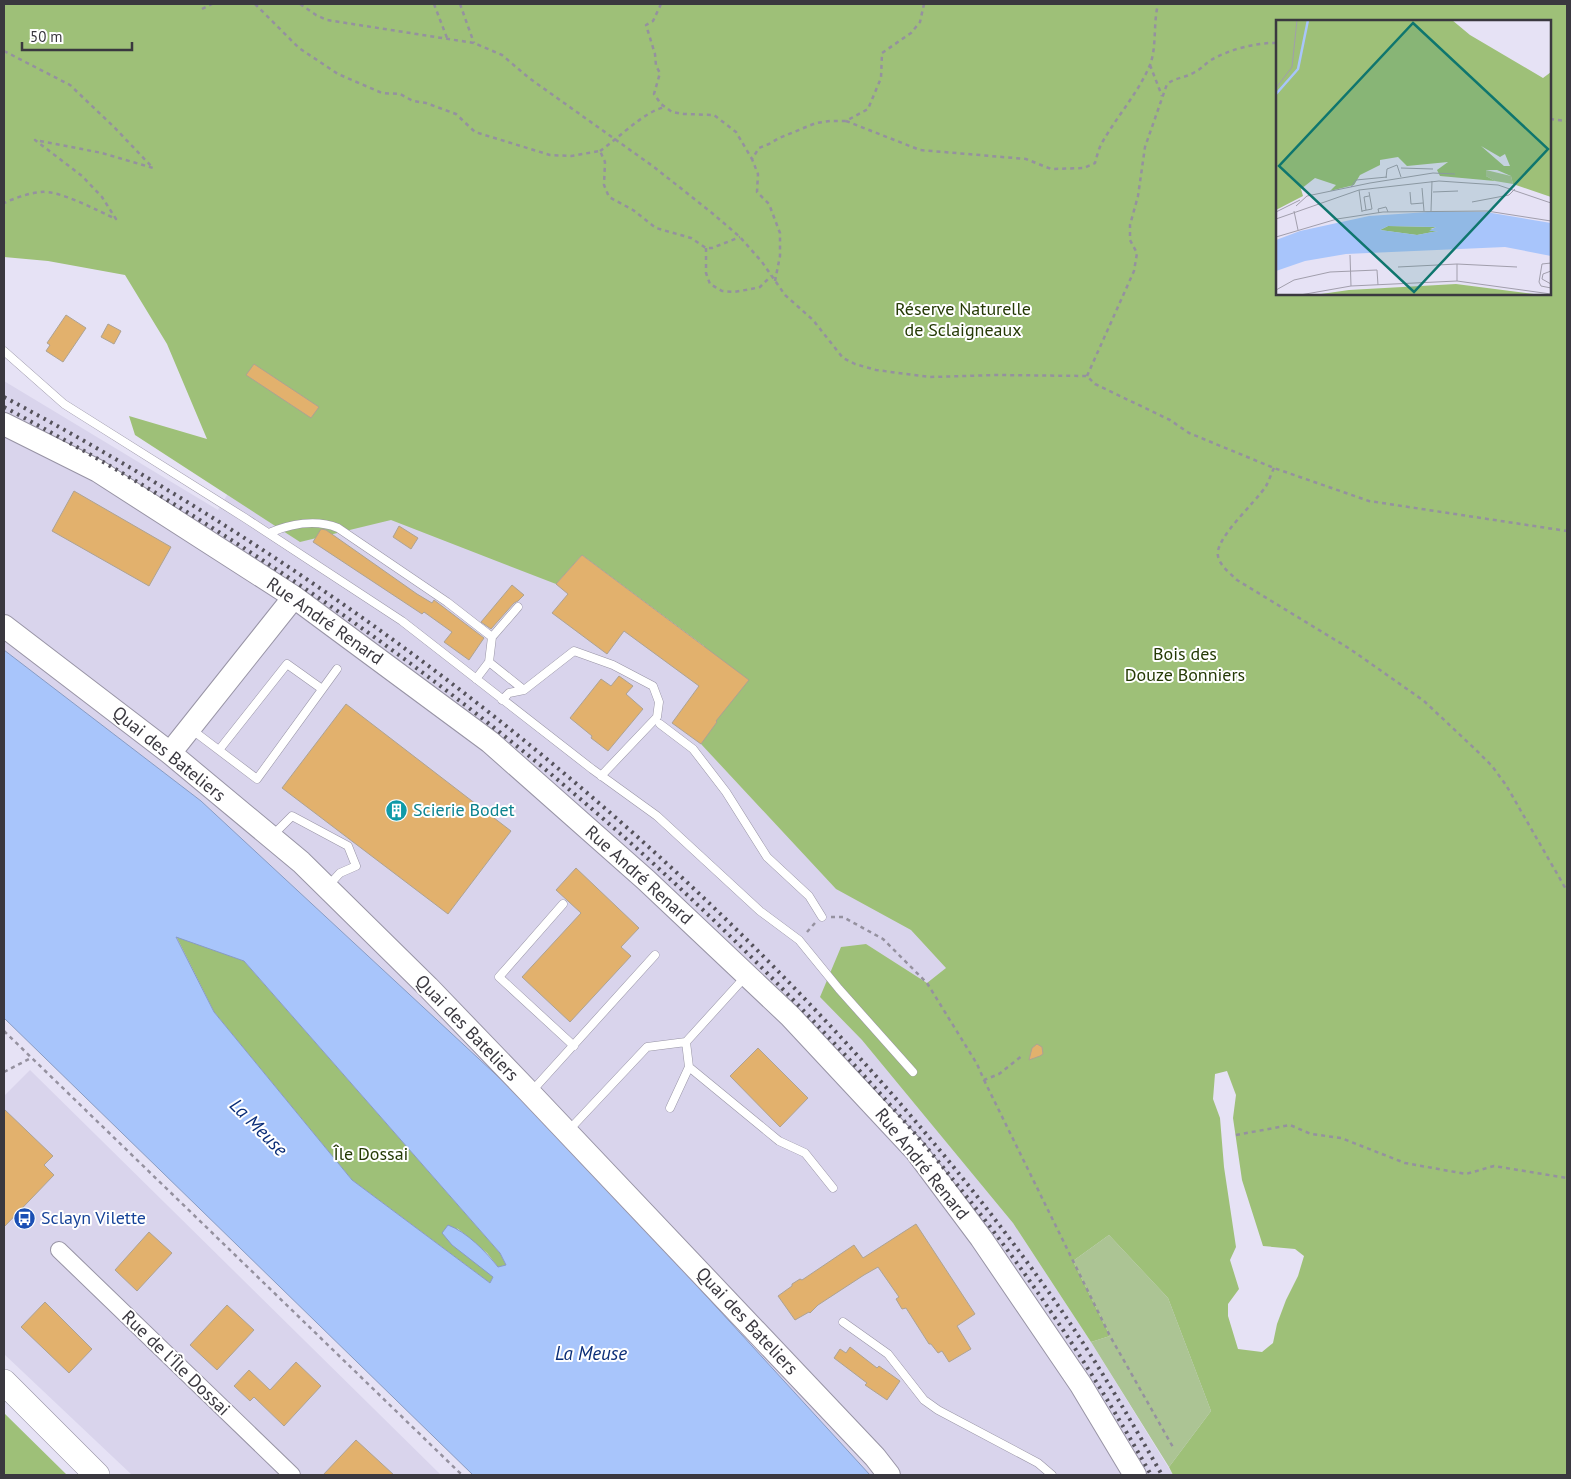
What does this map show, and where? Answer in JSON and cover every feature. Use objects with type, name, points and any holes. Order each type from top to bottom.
[{"type":"main road","points":[[4,1382],[98,1475]]},
{"type":"street","name":"Rue André Renard","points":[[4,424],[98,471],[294,597],[490,742],[646,880],[790,1016],[916,1151],[981,1238],[1081,1385],[1134,1475]]},
{"type":"street","points":[[170,753],[294,597]]},
{"type":"street","name":"Quai des Bateliers","points":[[4,626],[170,753],[301,862],[428,987],[567,1131],[889,1475]]},
{"type":"street","name":"Rue de l'Île Dossai","points":[[60,1250],[292,1475]]},
{"type":"lane","points":[[4,351],[64,404],[402,621],[601,776],[657,816],[760,911],[799,940],[839,989],[913,1072]]},
{"type":"lane","points":[[269,534],[305,524],[325,523],[338,528],[448,602],[492,637]]},
{"type":"lane","points":[[476,680],[489,662],[492,637],[518,607]]},
{"type":"lane","points":[[502,700],[509,693],[524,690],[574,651],[613,665],[653,686],[659,702],[657,717],[601,776]]},
{"type":"lane","points":[[489,662],[524,690]]},
{"type":"lane","points":[[219,750],[287,664],[322,689]]},
{"type":"lane","points":[[189,728],[257,780],[337,669]]},
{"type":"lane","points":[[660,724],[693,749],[726,792],[767,857],[810,896],[822,917]]},
{"type":"lane","points":[[271,837],[292,816],[348,846],[356,866],[340,873],[327,888]]},
{"type":"lane","points":[[563,904],[499,977],[574,1046]]},
{"type":"lane","points":[[530,1093],[655,955]]},
{"type":"lane","points":[[567,1131],[647,1047],[686,1042],[747,975]]},
{"type":"lane","points":[[670,1108],[689,1066],[686,1042]]},
{"type":"lane","points":[[689,1066],[779,1141],[805,1153],[833,1188]]},
{"type":"lane","points":[[843,1322],[888,1354],[924,1400],[938,1410],[1038,1463],[1052,1475]]},
{"type":"path","points":[[202,10],[212,4]]},
{"type":"path","points":[[255,4],[299,48],[338,74],[382,93],[400,94],[413,101],[426,103],[456,114],[475,132],[550,155],[571,156],[600,151],[645,116],[656,109],[666,107]]},
{"type":"path","points":[[300,4],[316,16],[327,20],[474,43],[502,55],[529,78],[654,167],[740,237],[762,262],[785,295],[813,320],[843,358],[855,364],[876,370],[930,377],[997,374],[1087,376],[1095,384],[1170,420],[1188,433],[1274,468],[1369,501],[1567,531]]},
{"type":"path","points":[[434,4],[447,38]]},
{"type":"path","points":[[460,4],[474,43]]},
{"type":"path","points":[[661,4],[653,20],[646,26],[655,54],[656,66],[660,74],[654,94],[661,104],[672,112],[714,115],[736,132],[752,158],[758,174],[757,192],[769,204],[780,233],[780,256],[775,281]]},
{"type":"path","points":[[846,121],[868,109],[881,78],[882,53],[911,33],[920,22],[924,4]]},
{"type":"path","points":[[752,158],[759,148],[788,134],[816,123],[830,120],[846,121],[920,150],[1026,159],[1051,169],[1084,168],[1095,163],[1102,142],[1133,98],[1150,65],[1154,51],[1154,20],[1158,4]]},
{"type":"path","points":[[1087,376],[1134,271],[1137,253],[1130,240],[1130,225],[1138,196],[1145,147],[1167,84],[1174,78],[1195,72],[1210,61],[1234,50],[1264,42],[1276,43]]},
{"type":"path","points":[[4,51],[70,85],[153,168],[102,153],[35,140],[82,176],[102,197],[116,219],[64,196],[42,192],[4,203]]},
{"type":"path","points":[[1150,65],[1163,97]]},
{"type":"path","points":[[1551,119],[1567,121]]},
{"type":"path","points":[[600,151],[605,162],[604,185],[609,197],[633,210],[656,228],[691,238],[706,248],[712,248],[740,237]]},
{"type":"path","points":[[706,248],[706,273],[710,284],[722,291],[734,292],[760,287],[771,276]]},
{"type":"path","points":[[1274,468],[1265,487],[1217,549],[1218,558],[1223,566],[1237,580],[1350,649],[1424,701],[1476,750],[1492,766],[1506,785],[1567,891]]},
{"type":"path","points":[[799,940],[822,917],[843,917],[883,939],[928,983],[977,1064],[1110,1336],[1174,1449]]},
{"type":"path","points":[[4,1031],[462,1475]]},
{"type":"path","points":[[984,1080],[999,1074],[1023,1055]]},
{"type":"path","points":[[4,1072],[30,1058]]},
{"type":"path","points":[[1236,1135],[1290,1125],[1310,1134],[1341,1138],[1405,1164],[1466,1174],[1494,1166],[1567,1178]]},
{"type":"shaded area","points":[[4,381],[218,510],[264,434],[582,555],[970,908],[1013,1223],[1091,1342],[1173,1475],[870,1475],[548,1123],[201,801],[4,650]]},
{"type":"shaded area","points":[[30,1070],[441,1475],[132,1475],[4,1354],[4,1096]]},
{"type":"green space","name":"Bois des Douze Bonniers","points":[[4,4],[1567,4],[1567,1475],[1173,1475],[1169,1467],[1211,1411],[1168,1298],[1109,1235],[1073,1261],[1110,1336],[1091,1342],[1013,1223],[862,1040],[820,997],[841,947],[866,944],[927,983],[946,968],[911,930],[836,889],[701,744],[704,646],[582,555],[556,584],[391,520],[300,542],[135,435],[129,416],[207,439],[167,344],[125,275],[48,261],[4,257]],"holes":[[[1227,1071],[1236,1095],[1233,1118],[1242,1180],[1263,1246],[1295,1249],[1304,1256],[1298,1276],[1277,1324],[1273,1343],[1262,1352],[1238,1349],[1228,1316],[1228,1304],[1239,1289],[1230,1260],[1236,1247],[1224,1167],[1220,1118],[1213,1099],[1215,1074]]]},
{"type":"green space","name":"Île Dossai","points":[[176,936],[244,961],[500,1253],[506,1265],[498,1267],[487,1253],[457,1228],[493,1277],[490,1283],[352,1180],[214,1012]]},
{"type":"green space","points":[[1109,1235],[1168,1298],[1211,1411],[1169,1467],[1091,1342],[1110,1336],[1073,1261]]},
{"type":"green space","points":[[4,1413],[67,1475],[4,1475]]},
{"type":"water","name":"La Meuse","points":[[4,650],[201,801],[548,1123],[870,1475],[473,1475],[4,1018]],"holes":[[[176,937],[244,961],[500,1253],[506,1265],[498,1267],[482,1249],[462,1232],[448,1225],[442,1233],[452,1245],[493,1277],[490,1283],[352,1180],[214,1012]]]},
{"type":"building","points":[[66,315],[86,328],[63,362],[46,351],[50,345],[47,343]]},
{"type":"building","points":[[108,324],[121,331],[114,344],[101,337]]},
{"type":"building","points":[[254,364],[319,407],[311,418],[246,375]]},
{"type":"building","points":[[74,491],[171,547],[149,586],[52,531]]},
{"type":"building","points":[[399,526],[418,538],[411,549],[393,537]]},
{"type":"building","points":[[321,529],[326,530],[417,594],[432,603],[434,600],[484,638],[469,660],[444,642],[452,632],[424,612],[422,614],[313,542]]},
{"type":"building","points":[[582,555],[749,680],[716,721],[701,744],[672,723],[699,686],[624,631],[607,654],[552,613],[568,594],[556,584]]},
{"type":"building","points":[[512,585],[524,595],[514,603],[491,629],[481,622]]},
{"type":"building","points":[[619,676],[633,686],[626,694],[643,709],[608,751],[570,718],[601,679],[611,686]]},
{"type":"building","name":"Scierie Bodet","points":[[346,704],[511,831],[448,914],[282,788]]},
{"type":"building","points":[[576,868],[639,928],[621,947],[631,956],[570,1022],[522,977],[581,913],[556,890]]},
{"type":"building","points":[[1037,1044],[1042,1047],[1043,1054],[1029,1060],[1032,1048]]},
{"type":"building","points":[[758,1048],[808,1098],[780,1127],[730,1076]]},
{"type":"building","points":[[4,1109],[53,1156],[44,1165],[54,1175],[4,1227]]},
{"type":"building","points":[[916,1224],[975,1314],[957,1326],[971,1349],[949,1362],[942,1351],[938,1353],[929,1344],[906,1308],[902,1309],[896,1299],[899,1297],[878,1267],[818,1305],[810,1313],[795,1320],[778,1296],[792,1286],[792,1284],[800,1279],[802,1280],[854,1245],[863,1258]]},
{"type":"building","points":[[149,1232],[172,1253],[137,1291],[115,1270]]},
{"type":"building","points":[[45,1302],[92,1349],[69,1373],[21,1327]]},
{"type":"building","points":[[227,1305],[254,1330],[217,1370],[190,1345]]},
{"type":"building","points":[[850,1347],[877,1368],[879,1366],[900,1381],[887,1400],[865,1385],[867,1383],[834,1358],[840,1349],[846,1353]]},
{"type":"building","points":[[296,1362],[321,1386],[284,1426],[254,1397],[250,1401],[234,1386],[249,1370],[270,1390]]},
{"type":"building","points":[[356,1440],[394,1475],[323,1475]]},
{"type":"railway","points":[[4,397],[109,455],[211,517],[312,583],[409,652],[504,725],[597,801],[686,881],[772,965],[848,1045],[957,1171],[1057,1304],[1111,1388],[1162,1475]]},
{"type":"railway","points":[[4,407],[109,465],[211,527],[311,593],[409,662],[504,735],[595,812],[684,892],[770,976],[846,1055],[953,1180],[1020,1267],[1051,1312],[1103,1393],[1151,1475]]},
{"type":"place","name":"Scierie Bodet","points":[[397,810]]},
{"type":"place","name":"Sclayn Vilette","points":[[25,1218]]},
{"type":"park label","name":"Réserve Naturelle de Sclaigneaux","points":[[963,319]]}]
